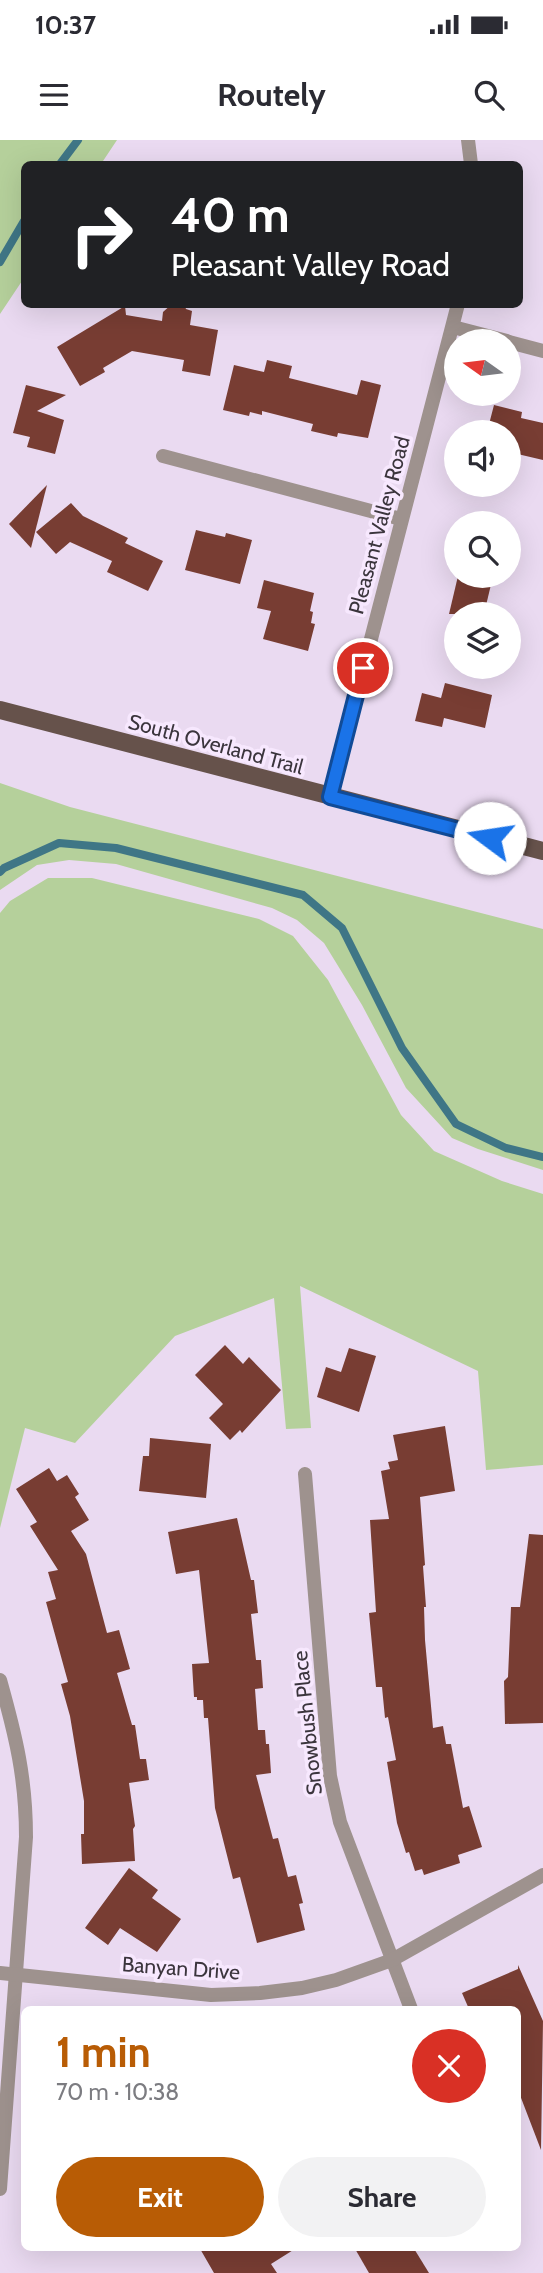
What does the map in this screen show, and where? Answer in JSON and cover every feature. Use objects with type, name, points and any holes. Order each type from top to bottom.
[{"type":"main road","name":"South Overland Trail","points":[[0,710],[543,851]]},
{"type":"street","points":[[468,140],[471,161]]},
{"type":"street","name":"Pleasant Valley Road","points":[[330,797],[457,308]]},
{"type":"street","points":[[453,327],[460,329]]},
{"type":"street","points":[[522,346],[543,351]]},
{"type":"street","points":[[163,456],[401,519]]},
{"type":"street","name":"Snowbush Place","points":[[306,1474],[330,1776],[341,1822],[410,2006]]},
{"type":"street","points":[[0,1680],[19,1746],[26,1801],[26,1837],[0,2189]]},
{"type":"street","name":"Banyan Drive","points":[[0,1973],[211,1995],[302,1988],[336,1980],[392,1960],[543,1875]]},
{"type":"green space","points":[[0,140],[117,140],[103,161],[21,161],[21,282],[0,314]]},
{"type":"green space","points":[[0,783],[70,807],[543,929],[543,1170],[452,1138],[406,1088],[362,1005],[324,943],[297,920],[272,908],[116,864],[69,860],[37,865],[0,890]]},
{"type":"green space","points":[[48,878],[92,878],[259,919],[293,936],[328,980],[401,1115],[434,1151],[502,1181],[543,1194],[543,1465],[486,1470],[478,1371],[300,1286],[311,1428],[286,1429],[274,1298],[175,1336],[75,1443],[25,1428],[0,1528],[0,913],[10,901]]},
{"type":"building","points":[[122,308],[125,308],[126,315],[162,321],[163,312],[168,308],[186,308],[192,311],[190,325],[218,330],[210,376],[182,371],[184,360],[132,351],[103,368],[105,372],[80,386],[57,347]]},
{"type":"building","points":[[267,360],[292,366],[289,378],[357,395],[361,380],[381,385],[368,438],[338,433],[337,437],[311,431],[313,424],[262,411],[262,415],[250,412],[249,416],[223,410],[234,365],[264,372]]},
{"type":"building","points":[[26,385],[66,395],[37,411],[64,420],[55,454],[27,447],[30,437],[13,433]]},
{"type":"building","points":[[494,406],[498,406],[522,412],[521,418],[543,423],[543,460],[521,455],[521,420],[490,420]]},
{"type":"building","points":[[47,485],[31,548],[9,524]]},
{"type":"building","points":[[71,503],[83,516],[128,538],[125,543],[163,561],[148,591],[107,572],[112,561],[70,542],[56,554],[36,532]]},
{"type":"building","points":[[196,530],[225,537],[226,533],[252,540],[240,584],[185,570]]},
{"type":"building","points":[[264,580],[314,593],[310,611],[313,612],[311,623],[315,624],[308,651],[263,639],[271,611],[257,608]]},
{"type":"building","points":[[455,588],[490,588],[487,602],[452,602]]},
{"type":"building","points":[[445,683],[492,695],[485,728],[444,718],[442,727],[415,721],[422,693],[441,698]]},
{"type":"building","points":[[225,1345],[243,1364],[249,1357],[281,1390],[242,1433],[240,1430],[230,1440],[209,1418],[223,1404],[195,1375]]},
{"type":"building","points":[[349,1348],[376,1356],[359,1412],[317,1397],[326,1367],[341,1372]]},
{"type":"building","points":[[445,1426],[455,1491],[420,1497],[425,1565],[425,1640],[433,1728],[443,1726],[446,1744],[451,1744],[463,1808],[469,1806],[482,1847],[458,1855],[460,1863],[424,1875],[422,1869],[415,1871],[409,1852],[406,1853],[397,1823],[387,1762],[396,1760],[388,1717],[385,1718],[382,1687],[376,1687],[369,1613],[376,1612],[370,1520],[389,1519],[381,1471],[390,1469],[388,1462],[398,1460],[393,1435]]},
{"type":"building","points":[[150,1438],[211,1444],[206,1498],[139,1491],[143,1456],[149,1456]]},
{"type":"building","points":[[49,1468],[57,1481],[67,1475],[79,1494],[75,1497],[89,1520],[71,1531],[86,1554],[107,1633],[119,1630],[130,1669],[117,1673],[132,1725],[135,1725],[140,1759],[146,1759],[149,1780],[129,1783],[135,1826],[135,1861],[82,1864],[84,1801],[70,1716],[61,1684],[68,1682],[46,1602],[56,1599],[48,1572],[58,1570],[30,1526],[37,1522],[16,1489]]},
{"type":"building","points":[[237,1518],[251,1580],[254,1580],[258,1613],[251,1614],[256,1660],[261,1660],[263,1688],[255,1689],[258,1730],[265,1730],[266,1744],[269,1744],[271,1773],[256,1775],[273,1839],[278,1838],[288,1877],[296,1875],[303,1903],[299,1904],[305,1930],[257,1943],[240,1877],[233,1879],[215,1808],[208,1718],[204,1718],[203,1700],[194,1697],[192,1664],[209,1663],[199,1570],[176,1574],[168,1532]]},
{"type":"building","points":[[529,1534],[543,1535],[543,1723],[505,1724],[504,1681],[508,1677],[511,1607],[520,1607]]},
{"type":"building","points":[[129,1868],[158,1890],[152,1898],[181,1919],[157,1952],[120,1928],[108,1945],[85,1928]]},
{"type":"building","points":[[518,1965],[543,2021],[541,2150],[521,2098],[521,2006],[468,2006],[462,1993],[518,1969]]},
{"type":"building","points":[[201,2251],[292,2251],[271,2264],[277,2273],[214,2273]]},
{"type":"building","points":[[356,2251],[415,2251],[429,2273],[369,2273]]},
{"type":"waterway","points":[[62,161],[78,140]]},
{"type":"waterway","points":[[0,262],[21,226]]},
{"type":"waterway","points":[[0,872],[59,843],[116,848],[303,895],[342,928],[402,1048],[456,1124],[506,1148],[543,1157]]},
{"type":"route","points":[[363,668],[330,797],[490,838]]}]
